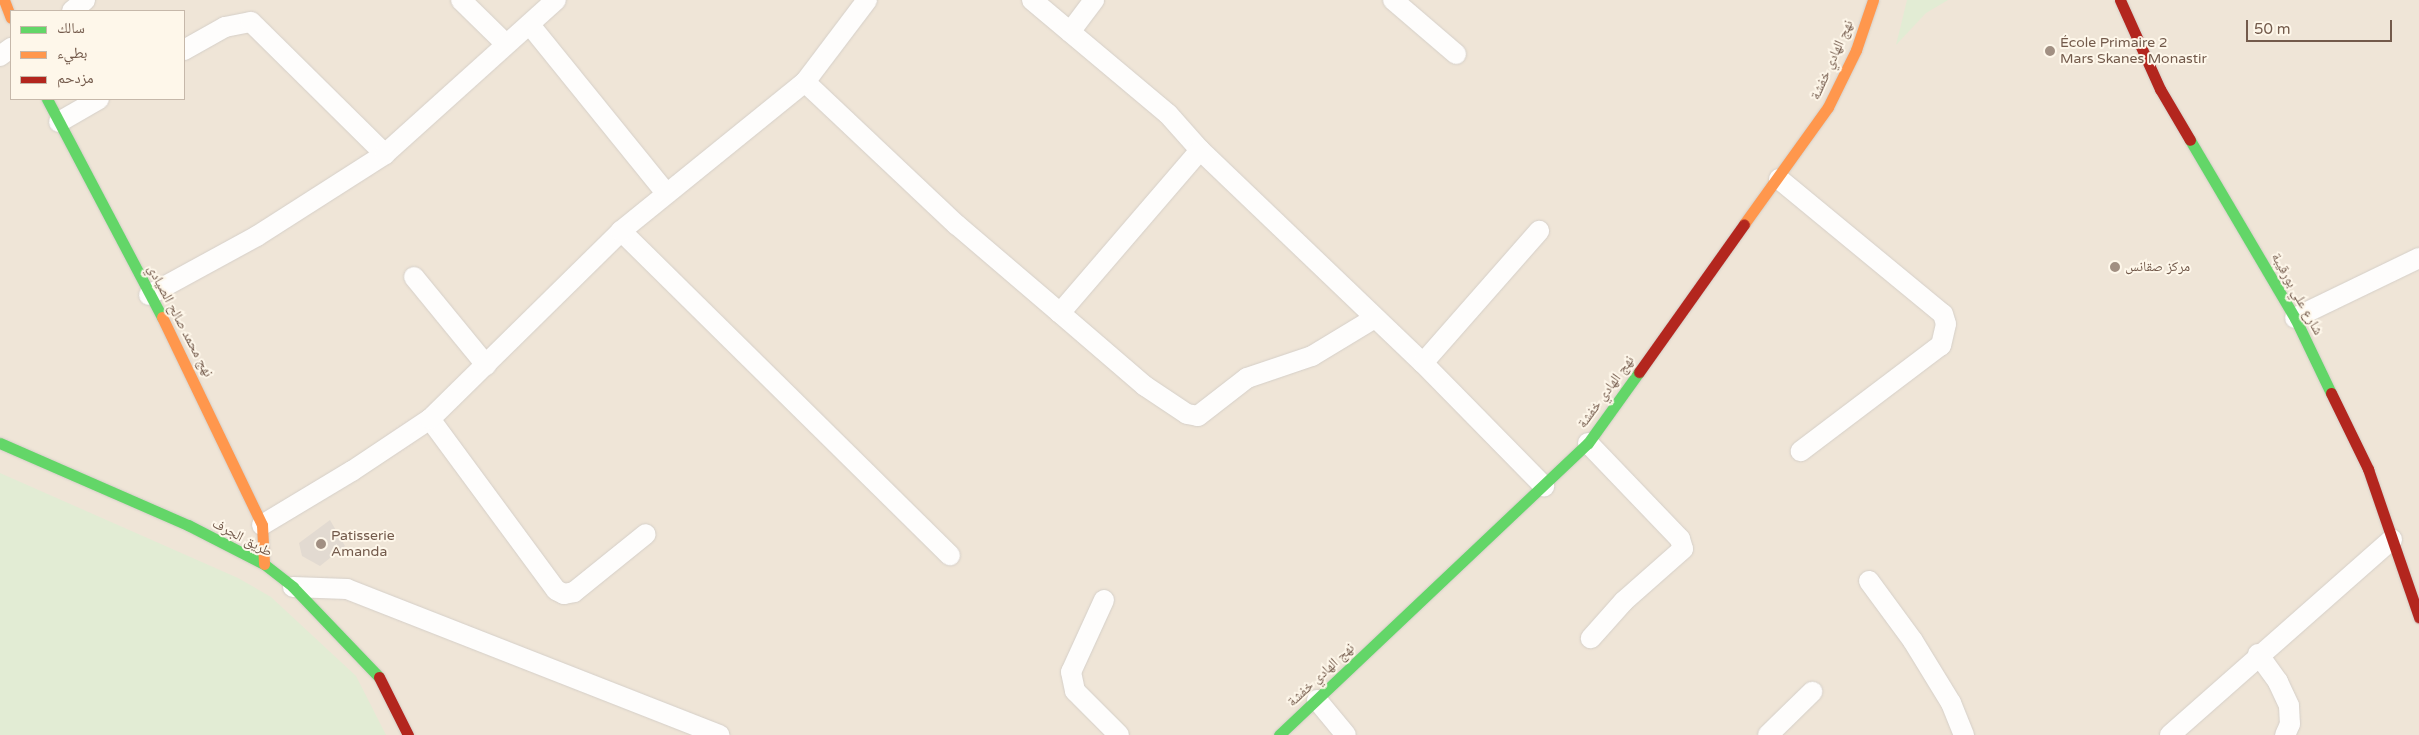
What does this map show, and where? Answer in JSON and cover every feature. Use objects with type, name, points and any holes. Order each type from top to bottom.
[{"type":"main road","points":[[4,0],[10,15]]},
{"type":"main road","name":"نهج الهادي خفشة","points":[[1279,735],[1588,443],[1779,179],[1828,107],[1856,50],[1873,0]]},
{"type":"main road","name":"شارع علي بورقيبة","points":[[2120,0],[2160,89],[2296,318],[2368,469],[2392,539],[2412,581],[2419,617]]},
{"type":"main road","name":"نهج محمد صالح الصيادي","points":[[48,100],[198,387],[262,525],[264,564]]},
{"type":"main road","name":"طريق الجرف","points":[[0,443],[188,526],[264,564],[293,587],[370,664],[389,691],[408,735]]},
{"type":"street","points":[[73,10],[84,0]]},
{"type":"street","points":[[461,0],[506,44]]},
{"type":"street","points":[[149,295],[256,236],[385,154],[556,0]]},
{"type":"street","points":[[262,525],[352,471],[430,418],[621,231],[665,192],[805,82],[867,0]]},
{"type":"street","points":[[1032,0],[1124,73],[1168,114],[1200,150],[1373,319],[1423,363],[1544,486]]},
{"type":"street","points":[[1070,32],[1094,0]]},
{"type":"street","points":[[1393,0],[1456,54]]},
{"type":"street","points":[[185,49],[225,26],[251,22],[385,154]]},
{"type":"street","points":[[530,25],[665,192]]},
{"type":"street","points":[[805,82],[957,225],[1145,386],[1187,414],[1198,416],[1247,378],[1312,356],[1373,319]]},
{"type":"street","points":[[59,122],[98,100]]},
{"type":"street","points":[[1060,313],[1200,150]]},
{"type":"street","points":[[1779,179],[1943,314],[1946,324],[1941,345],[1801,451]]},
{"type":"street","points":[[621,231],[950,555]]},
{"type":"street","points":[[1423,363],[1539,232]]},
{"type":"street","points":[[2296,318],[2419,258]]},
{"type":"street","points":[[414,277],[486,365]]},
{"type":"street","points":[[430,418],[556,590],[564,594],[574,592],[646,534]]},
{"type":"street","points":[[1588,443],[1680,539],[1683,549],[1624,601],[1591,638]]},
{"type":"street","points":[[2170,735],[2258,654],[2392,539]]},
{"type":"street","points":[[1869,581],[1914,641],[1950,703],[1964,735]]},
{"type":"street","points":[[293,587],[347,589],[719,735]]},
{"type":"street","points":[[1104,600],[1071,672],[1075,691],[1119,735]]},
{"type":"street","points":[[2258,654],[2278,682],[2289,706],[2290,724],[2285,735]]},
{"type":"street","points":[[1768,735],[1812,692]]},
{"type":"street","points":[[1317,700],[1346,735]]},
{"type":"shaded area","points":[[0,0],[2419,0],[2419,735],[334,735],[0,512]]},
{"type":"green space","points":[[1907,0],[1948,0],[1926,13],[1896,45]]},
{"type":"green space","points":[[0,473],[238,578],[271,597],[356,676],[386,735],[0,735]]},
{"type":"building","name":"Patisserie Amanda","points":[[330,520],[345,546],[320,566],[302,556],[299,543]]},
{"type":"traffic: fast","points":[[48,100],[162,317]]},
{"type":"traffic: fast","points":[[2190,140],[2295,318],[2331,393]]},
{"type":"traffic: fast","points":[[1279,735],[1588,443],[1639,372]]},
{"type":"traffic: fast","points":[[0,443],[188,525],[264,564],[293,587],[379,677]]},
{"type":"traffic: slow","points":[[4,0],[10,15]]},
{"type":"traffic: slow","points":[[1744,224],[1828,107],[1856,50],[1873,0]]},
{"type":"traffic: slow","points":[[162,317],[262,525],[264,564]]},
{"type":"traffic: jam","points":[[2120,0],[2160,89],[2190,140]]},
{"type":"traffic: jam","points":[[1639,372],[1744,224]]},
{"type":"traffic: jam","points":[[2331,393],[2368,469],[2419,617]]},
{"type":"traffic: jam","points":[[379,677],[408,735]]},
{"type":"place","name":"École Primaire 2 Mars Skanes Monastir","points":[[2050,51]]},
{"type":"place","name":"مركز صقانس","points":[[2115,267]]},
{"type":"place","name":"Patisserie Amanda","points":[[321,544]]}]
